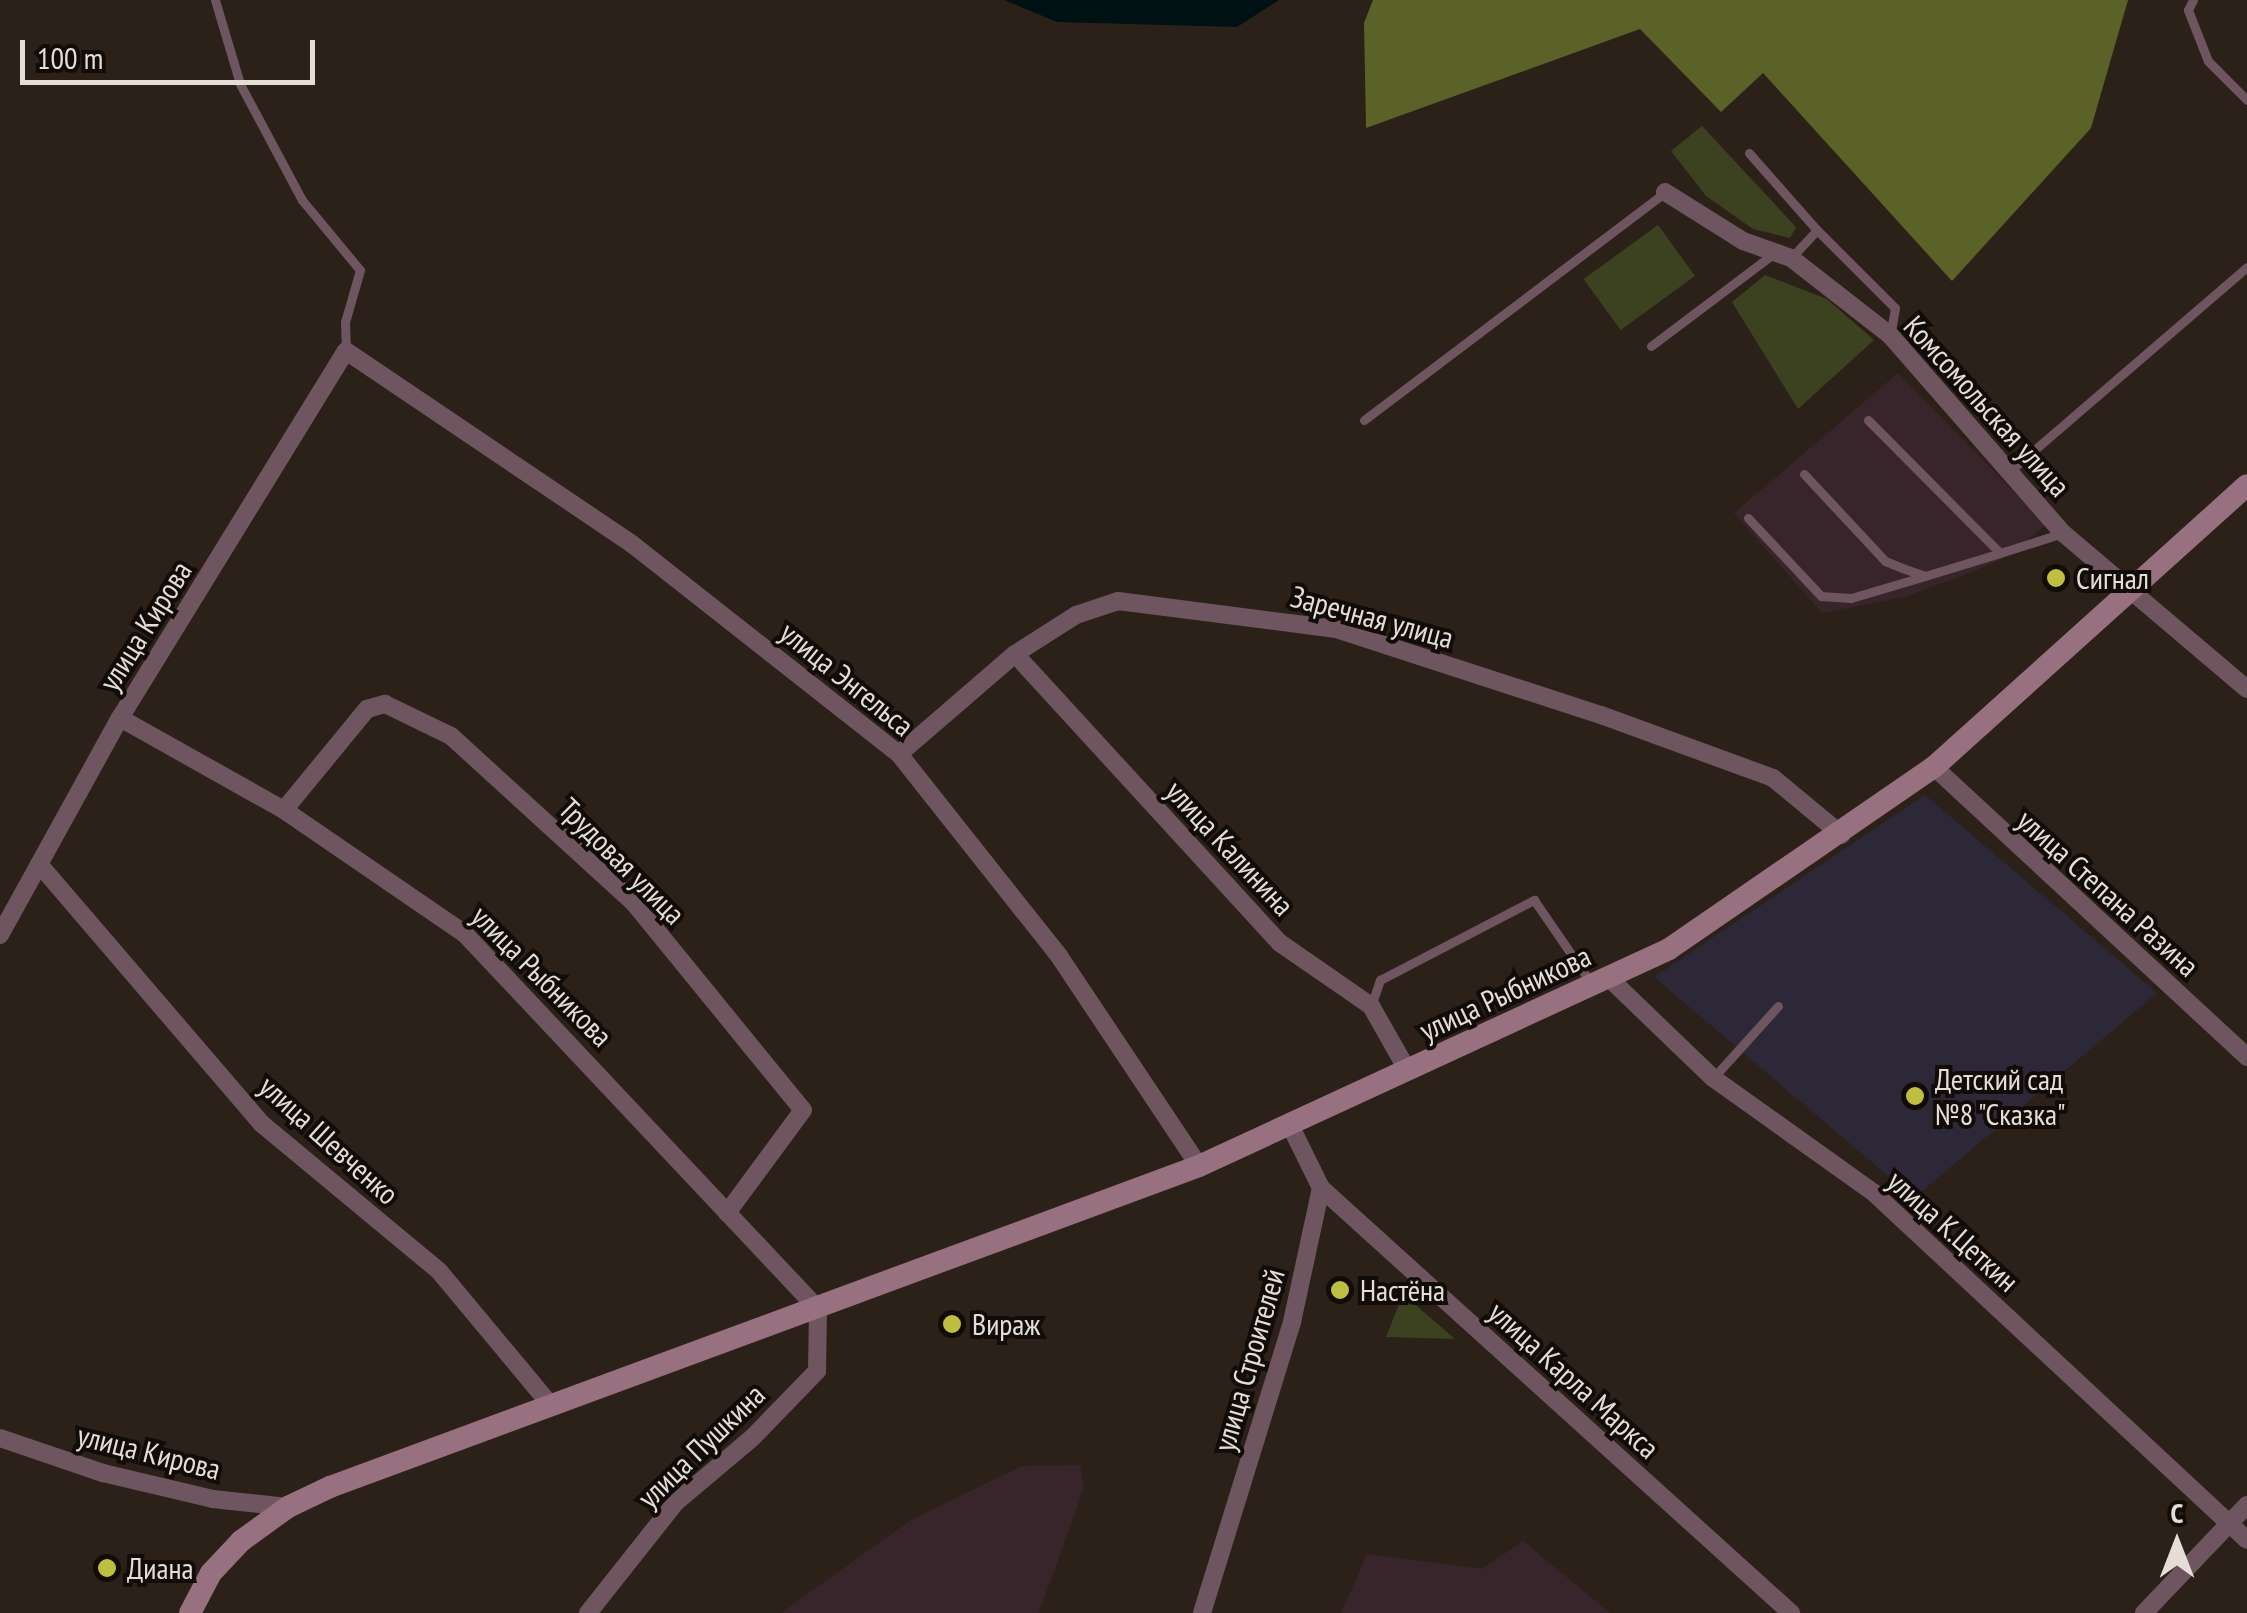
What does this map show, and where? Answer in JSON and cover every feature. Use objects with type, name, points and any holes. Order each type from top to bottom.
[{"type":"street","name":"Комсомольская улица","points":[[1665,192],[1743,241],[1783,255],[1890,335],[2063,533],[2130,585],[2247,688]]},
{"type":"street","name":"улица Кирова","points":[[0,934],[120,718],[346,350]]},
{"type":"street","name":"улица Энгельса","points":[[346,350],[632,544],[898,754],[1059,956],[1199,1166]]},
{"type":"street","name":"улица Рыбникова","points":[[190,1613],[222,1559],[288,1507],[550,1404],[818,1310],[1199,1166],[1669,949],[1842,835],[1934,768],[2130,585],[2247,486]]},
{"type":"street","name":"Заречная улица","points":[[898,754],[1015,654],[1076,615],[1118,601],[1336,630],[1773,778],[1842,835]]},
{"type":"street","name":"улица Калинина","points":[[1015,654],[1280,943],[1370,1006],[1408,1071]]},
{"type":"street","name":"Трудовая улица","points":[[284,810],[347,726],[386,704],[451,736],[480,762],[634,903],[804,1110],[727,1212]]},
{"type":"street","name":"улица Рыбникова","points":[[120,718],[284,810],[465,934],[818,1310]]},
{"type":"street","name":"улица Степана Разина","points":[[1934,768],[2247,1057]]},
{"type":"street","name":"улица Шевченко","points":[[39,864],[262,1124],[439,1271],[550,1404]]},
{"type":"street","name":"улица К.Цеткин","points":[[1601,982],[1714,1078],[1874,1193],[2247,1540]]},
{"type":"street","points":[[1290,1125],[1321,1188]]},
{"type":"street","name":"улица Строителей","points":[[1202,1613],[1292,1322],[1321,1188]]},
{"type":"street","name":"улица Карла Маркса","points":[[1321,1188],[1791,1613]]},
{"type":"street","name":"улица Пушкина","points":[[588,1613],[676,1502],[752,1438],[817,1371],[818,1310]]},
{"type":"street","name":"улица Кирова","points":[[0,1438],[121,1478],[212,1499],[288,1507]]},
{"type":"street","points":[[2144,1613],[2247,1505]]},
{"type":"lane","points":[[216,0],[240,84],[302,200],[360,270],[344,322],[346,350]]},
{"type":"lane","points":[[2192,0],[2188,10],[2208,61],[2247,100]]},
{"type":"lane","points":[[1750,153],[1817,230],[1895,308],[1890,335]]},
{"type":"lane","points":[[1364,420],[1665,192]]},
{"type":"lane","points":[[1651,346],[1817,230]]},
{"type":"lane","points":[[2011,470],[2247,267]]},
{"type":"lane","points":[[1868,420],[2000,553]]},
{"type":"lane","points":[[1804,474],[1885,561],[1924,576]]},
{"type":"lane","points":[[1748,518],[1820,596],[1852,598],[2063,533]]},
{"type":"lane","points":[[1370,1006],[1380,980],[1534,900],[1601,982]]},
{"type":"lane","points":[[1714,1078],[1778,1006]]},
{"type":"shaded area","points":[[1004,0],[1279,0],[1237,27],[1057,22]]},
{"type":"shaded area","points":[[1898,373],[2046,525],[2007,557],[1962,576],[1904,597],[1822,613],[1734,513]]},
{"type":"shaded area","name":"Детский сад №8 \"Сказка\"","points":[[1925,795],[2157,993],[1914,1198],[1654,977]]},
{"type":"shaded area","points":[[1080,1465],[1084,1488],[1039,1613],[781,1613],[911,1520],[1022,1466]]},
{"type":"shaded area","points":[[1523,1541],[1610,1613],[1341,1613],[1367,1554],[1482,1569]]},
{"type":"green space","points":[[1373,0],[2128,0],[2091,128],[1952,281],[1763,73],[1721,112],[1640,29],[1366,128],[1364,23]]},
{"type":"green space","points":[[1702,126],[1796,227],[1790,238],[1753,229],[1706,196],[1671,151]]},
{"type":"green space","points":[[1658,225],[1695,276],[1621,330],[1584,279]]},
{"type":"green space","points":[[1765,275],[1827,299],[1874,340],[1798,409],[1732,302]]},
{"type":"green space","points":[[1403,1294],[1455,1339],[1386,1337]]},
{"type":"place","name":"Сигнал","points":[[2056,578]]},
{"type":"place","name":"Детский сад №8 \"Сказка\"","points":[[1915,1096]]},
{"type":"place","name":"Настёна","points":[[1340,1290]]},
{"type":"place","name":"Вираж","points":[[952,1324]]},
{"type":"place","name":"Диана","points":[[107,1568]]}]
